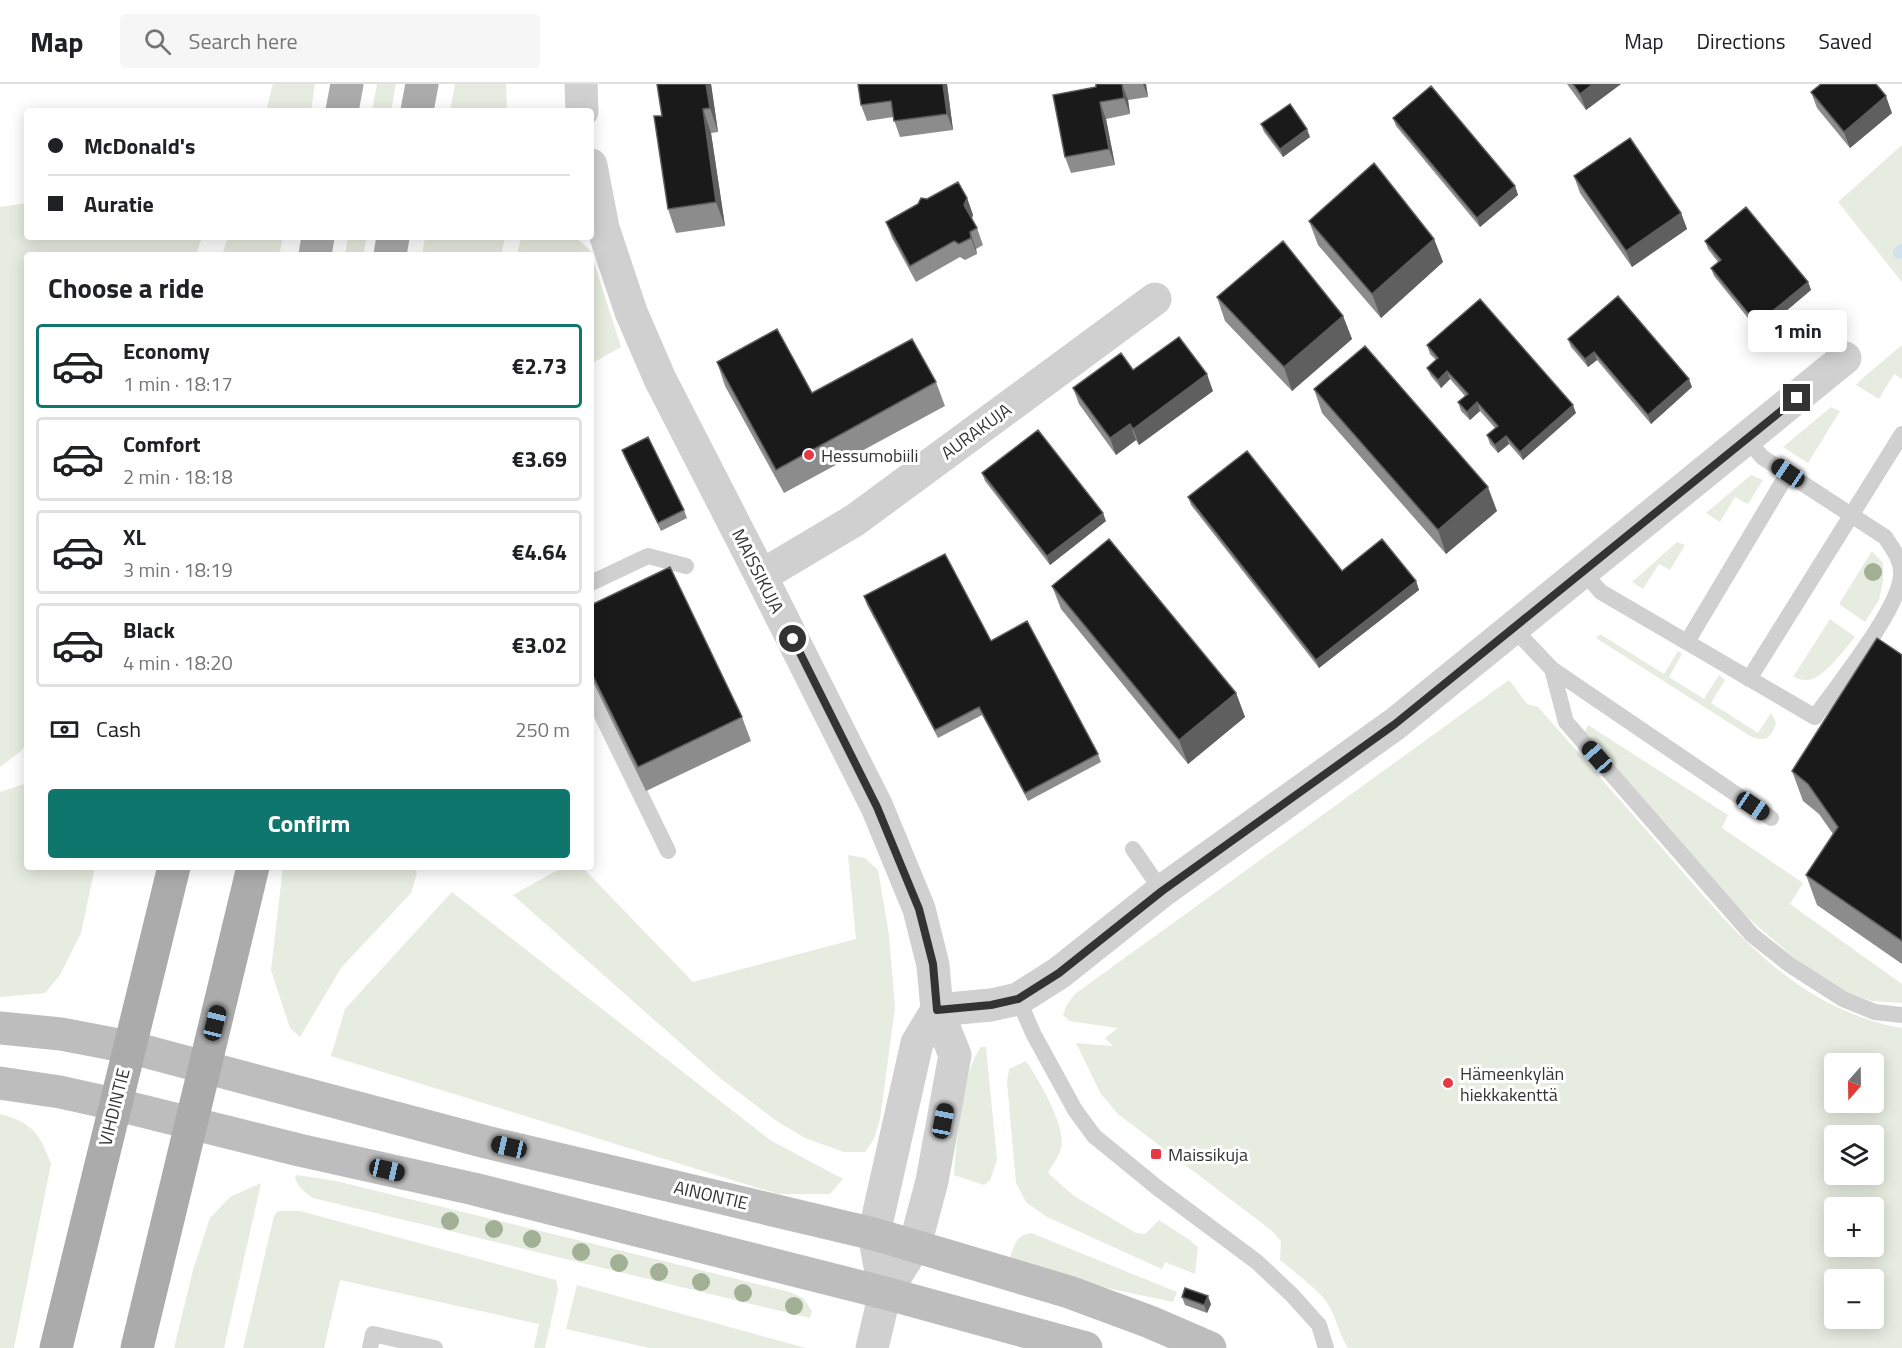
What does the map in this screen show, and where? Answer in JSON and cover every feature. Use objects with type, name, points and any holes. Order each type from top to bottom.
[{"type":"main road","points":[[343,108],[347,84]]},
{"type":"main road","points":[[418,108],[422,84]]},
{"type":"main road","name":"VIHDINTIE","points":[[56,1348],[173,870]]},
{"type":"main road","points":[[136,1348],[251,870]]},
{"type":"street","points":[[581,84],[582,108]]},
{"type":"street","name":"MAISSIKUJA","points":[[594,181],[603,228],[631,312],[660,379],[877,807],[919,909],[933,964],[937,1010],[955,1055],[932,1181],[915,1245],[885,1293],[872,1348]]},
{"type":"street","name":"AURAKUJA","points":[[761,576],[855,520],[1155,299]]},
{"type":"street","points":[[937,1010],[991,1005],[1018,999],[1059,973],[1162,891],[1395,724],[1845,358]]},
{"type":"street","name":"MAISSIKUJA","points":[[885,1293],[874,1234],[916,1043],[937,1010]]},
{"type":"street","name":"AINONTIE","points":[[0,1028],[61,1034],[129,1047],[486,1142],[874,1234],[1069,1292],[1150,1322],[1210,1348]]},
{"type":"street","points":[[0,1083],[60,1092],[114,1104],[299,1150],[474,1189],[885,1293],[1086,1348]]},
{"type":"lane","points":[[1749,679],[1902,434]]},
{"type":"lane","points":[[1582,572],[1601,592],[1815,717],[1893,604],[1901,575],[1897,555],[1885,537],[1762,457],[1746,439]]},
{"type":"lane","points":[[1687,642],[1788,473]]},
{"type":"lane","points":[[594,582],[648,556],[686,566]]},
{"type":"lane","points":[[1513,628],[1552,669],[1771,818]]},
{"type":"lane","points":[[1552,669],[1566,722],[1752,935],[1790,965],[1843,999],[1875,1012],[1902,1015]]},
{"type":"lane","points":[[594,699],[668,851]]},
{"type":"lane","points":[[1133,849],[1162,891]]},
{"type":"lane","points":[[1018,999],[1034,1035],[1075,1110],[1094,1137],[1257,1262],[1319,1325],[1326,1348]]},
{"type":"lane","points":[[369,1348],[373,1334],[435,1348]]},
{"type":"shaded area","points":[[273,84],[315,84],[311,108],[267,108]]},
{"type":"shaded area","points":[[377,84],[396,84],[392,108],[373,108]]},
{"type":"shaded area","points":[[455,84],[506,84],[507,108],[451,108]]},
{"type":"shaded area","points":[[1902,145],[1902,282],[1838,202]]},
{"type":"shaded area","points":[[24,203],[24,240],[201,240],[197,252],[24,252],[24,747],[0,767],[0,207]]},
{"type":"shaded area","points":[[227,240],[282,240],[280,252],[223,252]]},
{"type":"shaded area","points":[[348,240],[366,240],[364,252],[346,252]]},
{"type":"shaded area","points":[[424,240],[504,240],[502,252],[422,252]]},
{"type":"shaded area","points":[[520,240],[578,240],[591,252],[518,252]]},
{"type":"shaded area","points":[[594,263],[621,347],[594,362]]},
{"type":"shaded area","points":[[1902,345],[1902,379],[1894,374],[1879,399],[1856,385],[1864,377]]},
{"type":"shaded area","points":[[1831,407],[1840,411],[1808,463],[1783,447]]},
{"type":"shaded area","points":[[1751,475],[1763,480],[1748,504],[1735,497],[1720,522],[1706,513]]},
{"type":"shaded area","points":[[1677,542],[1685,545],[1670,570],[1659,564],[1643,589],[1632,582]]},
{"type":"shaded area","points":[[1872,551],[1883,563],[1883,581],[1879,600],[1865,622],[1839,604]]},
{"type":"shaded area","points":[[1830,619],[1855,637],[1821,674],[1808,680],[1793,677]]},
{"type":"shaded area","points":[[1600,634],[1664,674],[1678,651],[1682,654],[1669,677],[1704,699],[1719,675],[1725,680],[1711,703],[1758,733],[1771,713],[1776,723],[1772,733],[1764,739],[1750,736],[1596,638]]},
{"type":"shaded area","name":"Hämeenkylän hiekkakenttä","points":[[1509,680],[1527,704],[1538,707],[1712,906],[1766,960],[1796,983],[1828,1003],[1863,1018],[1902,1028],[1902,1348],[1348,1348],[1326,1301],[1280,1260],[1281,1241],[1271,1230],[1118,1114],[1101,1094],[1076,1043],[1113,1046],[1105,1038],[1118,1028],[1069,1021],[1063,1015],[1066,1006],[1075,994]]},
{"type":"shaded area","points":[[1588,725],[1728,815],[1722,828],[1803,883],[1790,904],[1902,984],[1902,1003],[1872,1001],[1844,991],[1806,968],[1731,903],[1584,734]]},
{"type":"shaded area","points":[[24,784],[24,870],[94,870],[81,933],[60,975],[45,993],[0,997],[0,792]]},
{"type":"shaded area","points":[[848,855],[865,858],[878,870],[889,935],[895,1008],[880,1119],[874,1139],[865,1152],[844,1152],[805,1138],[775,1120],[720,1078],[513,895],[558,870],[585,870],[693,982],[856,939]]},
{"type":"shaded area","points":[[283,870],[415,870],[417,873],[411,893],[341,968],[300,1037],[290,1028],[271,970]]},
{"type":"shaded area","points":[[452,892],[770,1140],[843,1179],[830,1194],[778,1194],[331,1056],[345,1009]]},
{"type":"shaded area","points":[[981,1047],[986,1047],[997,1160],[990,1180],[984,1185],[954,1175],[958,1127],[965,1090],[974,1058]]},
{"type":"shaded area","points":[[1026,1061],[1050,1103],[1060,1128],[1061,1148],[1048,1173],[1074,1196],[1136,1233],[1145,1234],[1159,1220],[1191,1241],[1198,1247],[1195,1274],[1165,1262],[1162,1269],[1047,1217],[1026,1202],[1016,1183],[1007,1082],[1009,1069]]},
{"type":"shaded area","points":[[0,1114],[27,1125],[43,1145],[51,1164],[14,1348],[0,1348]]},
{"type":"shaded area","points":[[297,1175],[336,1181],[790,1292],[803,1298],[812,1311],[810,1318],[313,1198],[298,1184],[295,1177]]},
{"type":"shaded area","points":[[261,1183],[224,1348],[174,1348],[193,1270],[210,1218],[230,1197]]},
{"type":"shaded area","points":[[278,1211],[300,1211],[556,1280],[558,1290],[545,1348],[534,1348],[539,1324],[340,1280],[324,1348],[243,1348],[274,1216]]},
{"type":"shaded area","points":[[1031,1233],[1177,1292],[1173,1302],[1046,1275],[1009,1262],[1018,1239]]},
{"type":"shaded area","points":[[577,1285],[806,1348],[649,1348],[566,1329]]},
{"type":"building","points":[[657,84],[706,84],[710,108],[703,109],[716,202],[668,209],[654,116],[662,116]]},
{"type":"building","points":[[858,84],[943,84],[947,114],[894,121],[891,101],[861,105]]},
{"type":"building","points":[[1096,84],[1122,84],[1124,98],[1100,102],[1109,149],[1065,157],[1053,95],[1096,87]]},
{"type":"building","points":[[1573,84],[1593,84],[1580,94]]},
{"type":"building","points":[[1821,84],[1876,84],[1886,96],[1844,132],[1811,92]]},
{"type":"building","points":[[1431,86],[1515,186],[1477,218],[1393,118]]},
{"type":"building","points":[[1290,104],[1307,129],[1280,149],[1261,124]]},
{"type":"building","points":[[1630,138],[1681,213],[1626,251],[1574,176]]},
{"type":"building","points":[[1374,163],[1434,239],[1372,294],[1309,221]]},
{"type":"building","points":[[958,182],[967,198],[964,205],[977,228],[970,232],[971,238],[959,244],[954,241],[910,266],[886,222],[918,204],[921,198],[927,199]]},
{"type":"building","points":[[1746,207],[1808,282],[1757,324],[1711,268],[1721,260],[1705,241]]},
{"type":"building","points":[[1283,241],[1343,316],[1284,367],[1217,297]]},
{"type":"building","points":[[1618,296],[1689,379],[1648,415],[1594,352],[1585,359],[1568,339]]},
{"type":"building","points":[[1480,299],[1573,405],[1520,452],[1506,436],[1495,445],[1487,435],[1498,426],[1477,402],[1467,412],[1458,402],[1468,394],[1447,371],[1438,380],[1427,368],[1438,358],[1427,345]]},
{"type":"building","name":"Hessumobiili","points":[[777,329],[812,393],[912,339],[936,382],[776,470],[717,362]]},
{"type":"building","points":[[1179,337],[1207,374],[1133,429],[1130,424],[1110,438],[1073,388],[1121,353],[1133,370]]},
{"type":"building","points":[[1365,346],[1488,487],[1438,530],[1314,389]]},
{"type":"building","points":[[1038,430],[1103,513],[1047,556],[982,473]]},
{"type":"building","points":[[648,437],[684,510],[658,523],[622,450]]},
{"type":"building","points":[[1247,451],[1342,571],[1382,539],[1416,581],[1316,660],[1188,497]]},
{"type":"building","points":[[1109,539],[1236,693],[1179,740],[1052,586]]},
{"type":"building","points":[[945,554],[991,641],[1027,621],[1098,754],[1025,793],[979,707],[935,730],[864,596]]},
{"type":"building","points":[[670,567],[742,717],[638,767],[594,678],[594,604]]},
{"type":"building","points":[[1877,638],[1902,655],[1902,941],[1806,875],[1838,827],[1808,784],[1792,771]]},
{"type":"building","points":[[1185,1288],[1208,1296],[1204,1305],[1182,1297]]},
{"type":"waterway","points":[[1899,253],[1902,250]]},
{"type":"place","name":"Hessumobiili","points":[[809,455]]},
{"type":"place","name":"Hämeenkylän hiekkakenttä","points":[[1448,1083]]},
{"type":"place","name":"Maissikuja","points":[[1156,1154]]},
{"type":"route","points":[[793,639],[877,807],[919,909],[933,964],[937,1010],[991,1005],[1018,999],[1059,973],[1162,891],[1395,724],[1797,398]]}]
